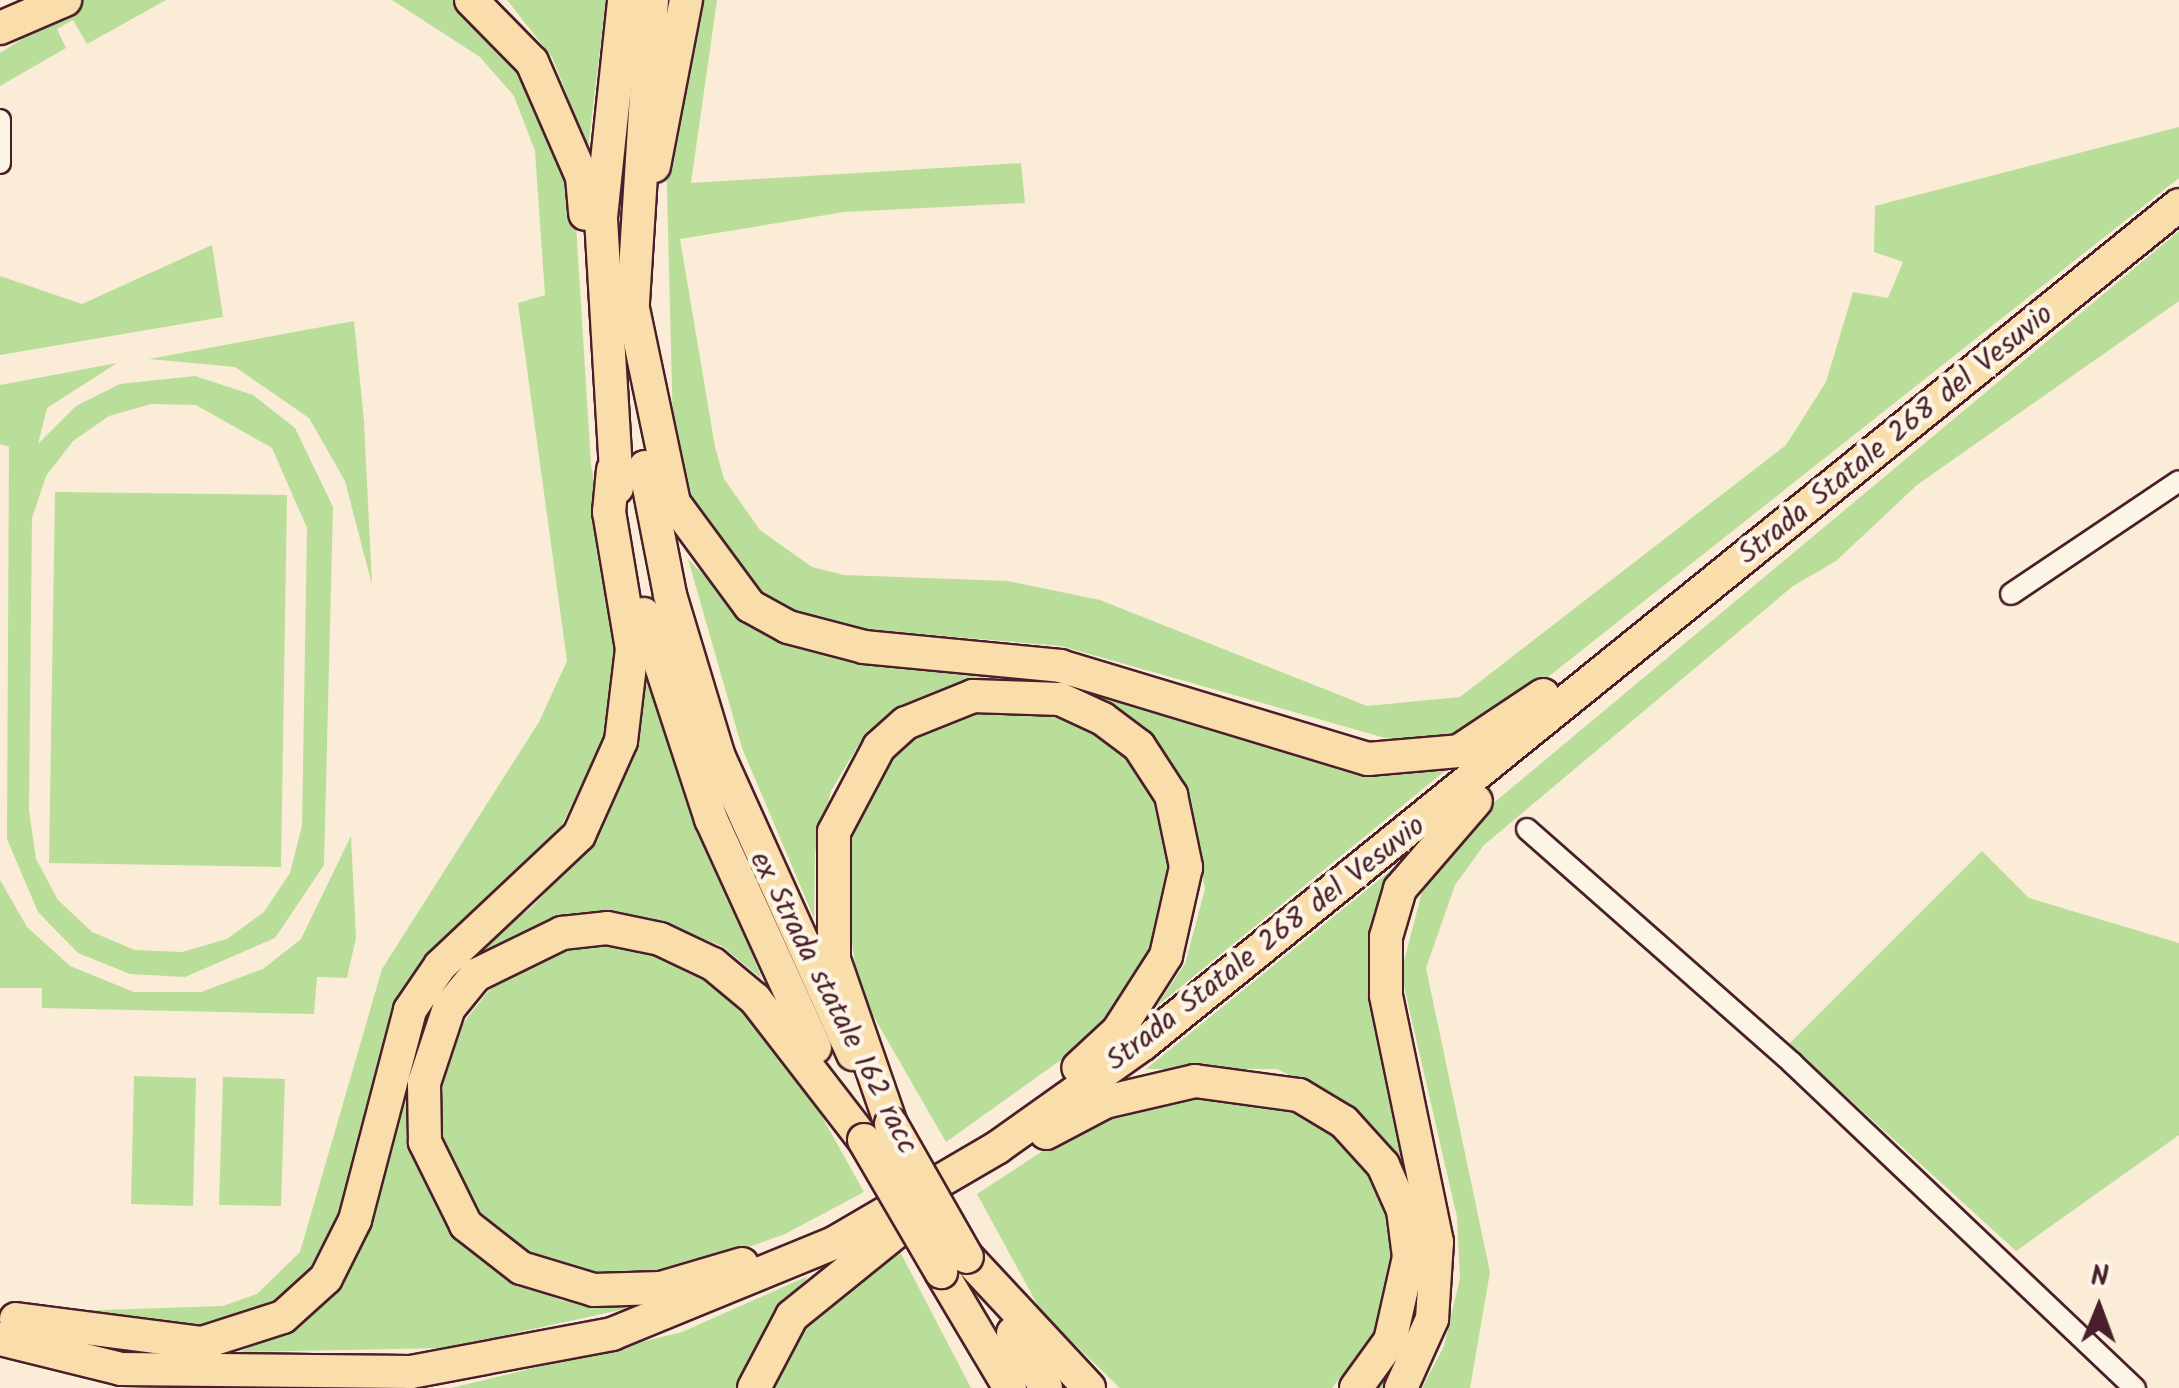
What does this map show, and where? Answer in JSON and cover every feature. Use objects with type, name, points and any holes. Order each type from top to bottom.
[{"type":"highway","points":[[0,24],[31,0]]},
{"type":"highway","points":[[0,24],[66,0]]},
{"type":"highway","points":[[471,0],[532,62],[582,177],[605,383]]},
{"type":"highway","name":"ex Strada statale 162 racc","points":[[624,0],[602,185],[605,383],[613,470],[640,600],[710,819],[877,1132],[954,1264],[1010,1388]]},
{"type":"highway","name":"ex Strada statale 162 racc","points":[[652,0],[631,220],[631,299],[648,487],[692,674],[774,895],[877,1132]]},
{"type":"highway","points":[[631,220],[652,188],[686,0]]},
{"type":"highway","name":"Strada Statale 268 del Vesuvio","points":[[5,1324],[223,1380],[411,1372],[552,1351],[686,1311],[877,1220],[998,1147],[1219,984],[2179,205]]},
{"type":"highway","points":[[631,299],[674,503],[699,547],[750,606],[830,641],[1060,666],[1334,753],[1421,759],[1492,733],[1710,586]]},
{"type":"highway","points":[[5,1324],[202,1343],[284,1317],[326,1278],[354,1220],[410,1010],[440,966],[578,835],[621,741],[632,649],[609,512],[613,470]]},
{"type":"highway","points":[[1401,1388],[1432,1319],[1438,1280],[1428,1180],[1386,995],[1386,937],[1400,888],[1454,820],[1649,636]]},
{"type":"highway","points":[[754,1388],[792,1316],[824,1282],[901,1229],[1009,1116],[1104,1048],[1166,956],[1186,868],[1171,795],[1139,746],[1103,719],[1060,699],[973,696],[906,723],[845,798],[828,890],[834,959],[877,1132]]},
{"type":"highway","points":[[877,1132],[786,1032],[713,964],[607,928],[530,942],[476,975],[429,1052],[423,1114],[440,1188],[492,1248],[542,1276],[594,1290],[661,1288],[877,1220]]},
{"type":"highway","points":[[998,1147],[1066,1127],[1105,1102],[1195,1081],[1250,1084],[1325,1107],[1383,1166],[1403,1210],[1409,1257],[1390,1341],[1356,1388]]},
{"type":"highway","points":[[954,1264],[987,1388]]},
{"type":"highway","points":[[954,1264],[1089,1388]]},
{"type":"highway","name":"ex Strada statale 162 racc","points":[[954,1264],[1046,1388]]},
{"type":"highway","points":[[5,1324],[121,1369],[223,1380]]},
{"type":"street","points":[[0,120],[0,162]]},
{"type":"street","points":[[2011,594],[2179,481]]},
{"type":"street","points":[[1526,829],[1792,1063],[2136,1388]]},
{"type":"green space","points":[[83,0],[166,0],[87,44],[73,20],[57,29],[66,48],[0,86],[0,53]]},
{"type":"green space","points":[[392,0],[462,0],[541,100],[575,209],[591,464],[619,641],[608,731],[555,839],[407,986],[338,1219],[300,1285],[270,1308],[190,1331],[71,1311],[223,1306],[257,1294],[300,1252],[382,969],[539,722],[567,661],[518,303],[545,295],[535,151],[514,96],[480,57]]},
{"type":"green space","points":[[507,0],[606,0],[588,148],[552,57]]},
{"type":"green space","points":[[697,0],[717,0],[691,183],[1021,163],[1025,203],[844,212],[680,239],[715,447],[724,479],[760,530],[812,567],[844,575],[1008,581],[1100,600],[1367,706],[1460,697],[1786,445],[1826,382],[1853,292],[1888,298],[1903,262],[1874,252],[1875,206],[2179,127],[2179,178],[1510,707],[1446,740],[1396,741],[1061,646],[839,627],[791,613],[753,586],[687,492],[673,429],[666,149]]},
{"type":"green space","points":[[2179,231],[2179,301],[1917,485],[1836,561],[1793,586],[1484,845],[1455,885],[1426,968],[1490,1272],[1470,1388],[1422,1388],[1444,1346],[1460,1278],[1457,1217],[1401,973],[1425,880],[1490,806]]},
{"type":"green space","points":[[212,245],[223,317],[0,355],[0,276],[82,304]]},
{"type":"green space","points":[[354,321],[364,421],[372,585],[345,481],[309,418],[235,367],[149,359]]},
{"type":"green space","points":[[117,363],[47,408],[38,444],[76,406],[120,384],[195,376],[253,395],[295,428],[333,507],[324,865],[275,938],[185,977],[130,974],[78,953],[38,912],[7,839],[9,447],[0,444],[0,385]],"holes":[[[151,404],[196,405],[272,448],[307,528],[302,826],[290,873],[264,912],[227,939],[182,952],[135,950],[92,932],[58,900],[36,859],[29,811],[32,518],[46,476],[73,441],[109,416]]]},
{"type":"green space","points":[[55,492],[287,495],[281,867],[49,863]]},
{"type":"green space","points":[[688,559],[743,615],[810,650],[1039,674],[1391,772],[1446,770],[1156,1007],[1185,964],[1205,889],[1185,789],[1039,684],[959,688],[901,706],[859,744],[831,791],[815,853],[814,918],[742,748]]},
{"type":"green space","points":[[646,681],[762,979],[722,946],[650,918],[566,917],[517,934],[456,982],[418,1165],[453,1230],[512,1281],[563,1301],[643,1305],[447,1348],[240,1352],[311,1316],[340,1284],[375,1203],[418,1020],[460,960],[531,908],[589,846],[629,768]]},
{"type":"green space","points":[[1018,707],[1087,727],[1125,756],[1154,794],[1173,864],[1161,934],[1104,1029],[946,1142],[859,991],[841,867],[858,797],[904,741],[970,711]]},
{"type":"green space","points":[[351,836],[356,938],[347,978],[317,977],[314,1014],[42,1008],[42,988],[0,988],[0,880],[27,927],[70,966],[134,992],[201,992],[263,969],[301,939]]},
{"type":"green space","points":[[1982,851],[2029,898],[2179,943],[2179,1135],[2016,1251],[1789,1044]]},
{"type":"green space","points":[[1401,862],[1381,921],[1376,1013],[1417,1166],[1432,1278],[1416,1342],[1391,1388],[1375,1388],[1418,1318],[1427,1266],[1421,1217],[1375,1133],[1345,1102],[1277,1069],[1146,1069]]},
{"type":"green space","points":[[586,942],[658,949],[708,974],[783,1047],[864,1192],[785,1234],[670,1275],[576,1274],[510,1247],[462,1196],[438,1130],[439,1082],[453,1036],[498,979]]},
{"type":"green space","points":[[134,1076],[196,1078],[193,1206],[131,1204]]},
{"type":"green space","points":[[223,1077],[285,1079],[281,1206],[219,1205]]},
{"type":"green space","points":[[1178,1094],[1285,1105],[1327,1124],[1381,1183],[1397,1252],[1383,1322],[1332,1388],[1120,1388],[1042,1313],[977,1194],[1084,1124]]},
{"type":"green space","points":[[895,1242],[971,1388],[770,1388],[805,1321]]},
{"type":"green space","points":[[808,1276],[741,1388],[451,1388],[682,1332]]}]
